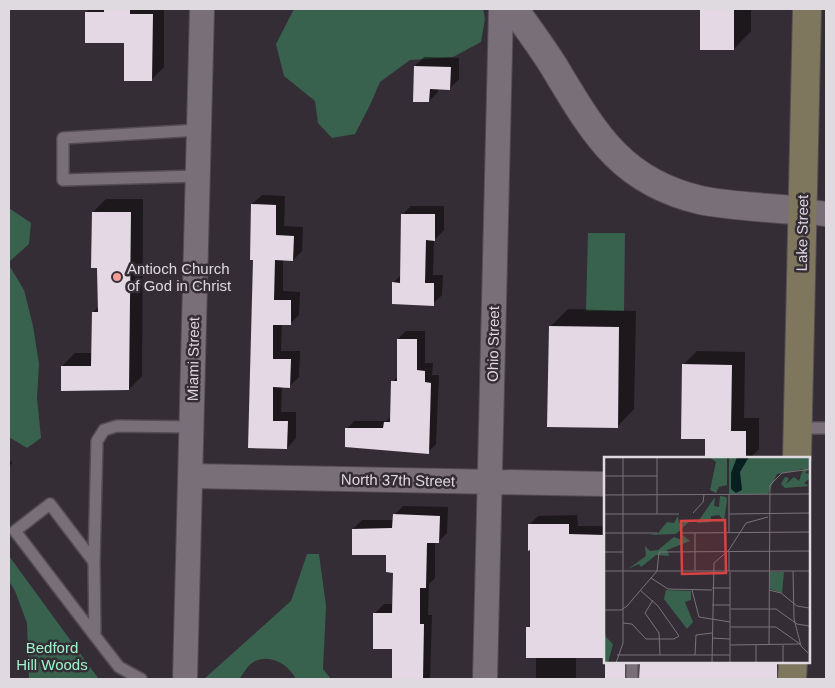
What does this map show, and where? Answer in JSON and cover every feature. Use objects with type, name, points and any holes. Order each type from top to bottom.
[{"type":"main road","name":"Lake Street","points":[[797,457],[814,212],[807,9]]},
{"type":"main road","points":[[792,679],[793,663]]},
{"type":"street","name":"Miami Street","points":[[185,679],[202,9]]},
{"type":"street","name":"Ohio Street","points":[[485,679],[501,9]]},
{"type":"street","points":[[514,9],[547,55],[592,129],[611,152],[632,170],[670,191],[701,200],[814,212]]},
{"type":"street","name":"North 37th Street","points":[[191,476],[604,484]]},
{"type":"lane","points":[[198,176],[63,180],[62,138],[199,130]]},
{"type":"lane","points":[[94,636],[97,440],[104,430],[117,426],[192,427]]},
{"type":"lane","points":[[798,428],[826,428]]},
{"type":"lane","points":[[94,562],[50,504],[15,531],[118,667],[141,679]]},
{"type":"lane","points":[[632,663],[632,679]]},
{"type":"green space","points":[[294,9],[483,9],[485,19],[481,42],[453,57],[410,60],[380,82],[355,134],[332,138],[318,123],[315,101],[284,76],[276,44]]},
{"type":"green space","points":[[9,208],[31,223],[29,244],[9,262]]},
{"type":"green space","points":[[588,233],[625,233],[624,311],[586,311]]},
{"type":"green space","points":[[9,265],[24,290],[33,326],[39,364],[37,398],[41,438],[27,448],[9,437]]},
{"type":"green space","points":[[307,554],[319,554],[326,606],[323,669],[331,679],[296,679],[283,664],[271,659],[265,659],[250,664],[239,679],[204,679],[291,601]]},
{"type":"green space","name":"Bedford Hill Woods","points":[[9,556],[98,678],[102,679],[29,679],[27,623],[15,591],[9,581]]},
{"type":"building","points":[[104,9],[130,9],[130,14],[153,14],[152,81],[124,81],[124,43],[85,43],[85,12],[104,12]]},
{"type":"building","points":[[700,9],[734,9],[734,50],[700,50]]},
{"type":"building","points":[[414,66],[451,67],[450,90],[430,89],[429,102],[413,102]]},
{"type":"building","points":[[251,204],[276,205],[276,235],[294,236],[293,261],[275,260],[274,300],[291,300],[291,325],[273,325],[273,359],[291,359],[290,388],[273,387],[273,421],[288,421],[287,449],[248,448],[253,260],[250,260]]},
{"type":"building","points":[[92,212],[131,212],[129,390],[61,391],[61,366],[91,366],[92,312],[98,312],[97,268],[91,268]]},
{"type":"building","points":[[401,214],[435,214],[435,241],[426,240],[425,283],[434,283],[434,306],[392,304],[392,282],[400,283]]},
{"type":"building","points":[[549,326],[619,327],[618,428],[547,427]]},
{"type":"building","points":[[397,339],[417,339],[417,370],[425,371],[425,382],[431,383],[429,454],[345,447],[345,428],[383,428],[384,422],[390,422],[391,381],[397,381]]},
{"type":"building","points":[[682,364],[732,365],[731,431],[746,431],[746,457],[705,457],[705,439],[681,439]]},
{"type":"building","points":[[393,514],[440,516],[439,543],[427,543],[426,588],[420,588],[420,624],[424,624],[423,679],[392,679],[392,649],[373,649],[373,613],[392,613],[393,573],[386,572],[386,555],[352,555],[352,529],[392,528]]},
{"type":"building","points":[[528,524],[569,524],[569,534],[604,535],[604,658],[526,658],[526,627],[530,627],[530,550],[528,551]]},
{"type":"building","points":[[605,663],[625,663],[625,679],[605,679]]},
{"type":"building","points":[[640,663],[777,664],[777,679],[639,679]]},
{"type":"place","name":"Antioch Church of God in Christ","points":[[117,277]]}]
